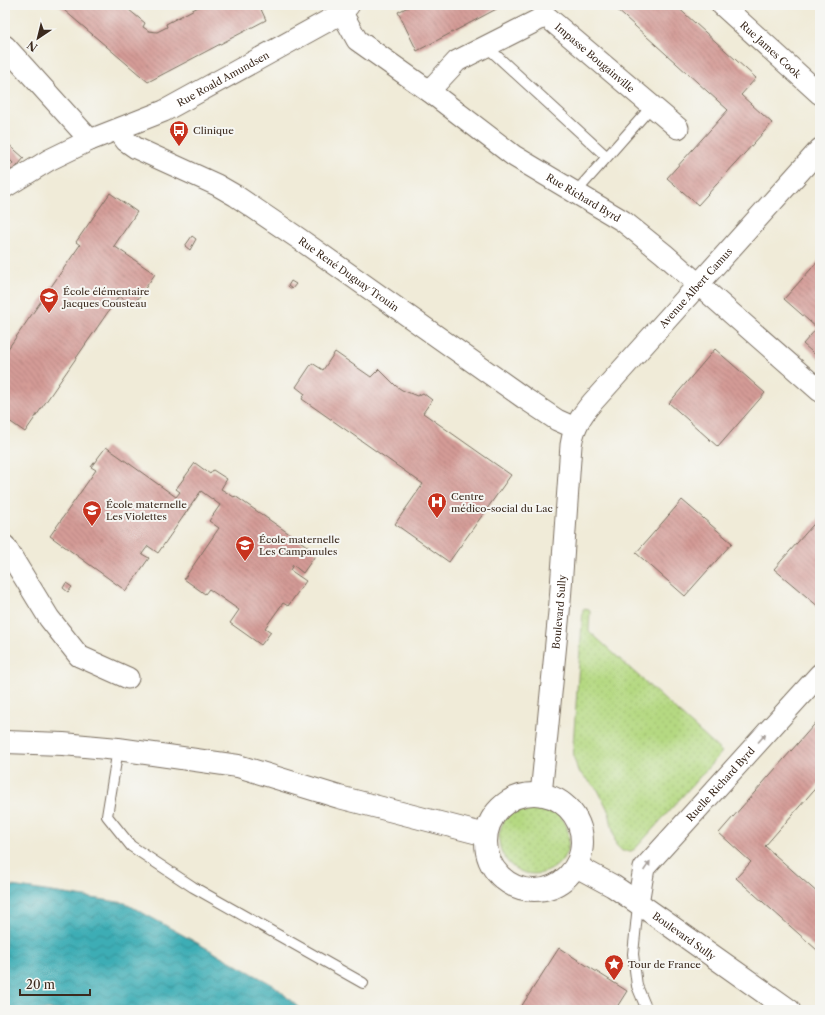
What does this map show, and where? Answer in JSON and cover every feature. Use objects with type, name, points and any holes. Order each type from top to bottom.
[{"type":"main road","points":[[5,742],[63,744],[118,749],[238,766],[340,797],[486,835]]},
{"type":"main road","points":[[526,795],[541,795],[556,800],[568,809],[577,821],[582,836],[581,852],[576,866],[565,879],[550,887],[534,890],[518,887],[504,879],[493,867],[487,851],[486,835],[491,820],[500,808],[512,800],[526,795]]},
{"type":"main road","name":"Boulevard Sully","points":[[576,866],[613,886],[789,1010]]},
{"type":"street","name":"Rue James Cook","points":[[722,5],[820,94]]},
{"type":"street","name":"Rue Richard Byrd","points":[[345,9],[357,40],[429,91],[514,156],[623,222],[664,254],[820,391]]},
{"type":"street","name":"Rue Roald Amundsen","points":[[5,187],[49,160],[90,140],[164,111],[345,9]]},
{"type":"street","name":"Impasse Bougainville","points":[[429,91],[457,61],[546,16],[678,128]]},
{"type":"street","points":[[5,46],[90,140]]},
{"type":"street","name":"Rue René Duguay Trouin","points":[[118,130],[126,141],[136,148],[217,185],[236,196],[298,238],[524,398],[557,420],[575,428]]},
{"type":"street","name":"Avenue Albert Camus","points":[[575,428],[585,410],[820,150]]},
{"type":"street","name":"Boulevard Sully","points":[[541,795],[560,602],[571,445],[575,428]]},
{"type":"street","points":[[5,546],[49,618],[80,656],[128,678]]},
{"type":"street","name":"Ruelle Richard Byrd","points":[[638,903],[644,868],[820,674]]},
{"type":"lane","points":[[486,46],[607,157]]},
{"type":"lane","points":[[575,193],[652,106]]},
{"type":"lane","points":[[118,749],[107,816],[131,846],[193,887],[363,983]]},
{"type":"lane","points":[[638,903],[639,916],[633,954],[637,986],[647,1010]]},
{"type":"green space","points":[[583,609],[590,610],[589,631],[722,752],[635,849],[631,851],[622,851],[616,845],[609,812],[598,790],[578,771],[574,758],[573,745]]},
{"type":"green space","points":[[534,804],[553,810],[563,820],[569,839],[563,858],[553,868],[534,874],[515,868],[505,858],[499,839],[505,820],[515,810]]},
{"type":"water","points":[[5,885],[125,903],[275,986],[301,1010],[5,1010]]},
{"type":"building","points":[[58,5],[123,5],[145,23],[143,27],[149,31],[157,32],[167,27],[166,24],[202,5],[259,5],[266,20],[148,82]]},
{"type":"building","points":[[412,5],[504,5],[417,51],[398,12]]},
{"type":"building","points":[[617,5],[675,5],[756,78],[741,95],[772,123],[698,205],[667,178],[728,110],[615,8]]},
{"type":"building","points":[[6,142],[24,158],[13,171],[9,168],[13,163],[5,155]]},
{"type":"building","points":[[110,193],[137,212],[114,246],[155,274],[133,306],[119,296],[25,432],[5,418],[5,353],[80,245],[76,242]]},
{"type":"building","points":[[192,236],[196,239],[190,250],[185,246]]},
{"type":"building","points":[[820,259],[820,359],[803,344],[817,328],[784,299]]},
{"type":"building","points":[[291,281],[296,284],[292,289],[288,286]]},
{"type":"building","points":[[715,349],[765,393],[718,447],[669,403]]},
{"type":"building","points":[[335,352],[371,377],[379,369],[402,390],[417,396],[423,393],[432,400],[423,413],[511,475],[449,562],[395,524],[423,484],[302,399],[305,394],[296,387],[312,363],[323,370]]},
{"type":"building","points":[[106,447],[176,497],[180,492],[176,489],[195,463],[210,474],[213,470],[227,479],[221,489],[234,497],[235,496],[317,553],[303,573],[293,565],[290,570],[306,581],[288,606],[283,603],[265,628],[271,632],[261,645],[230,623],[239,610],[209,589],[205,594],[184,579],[219,528],[209,521],[220,505],[201,491],[158,553],[148,546],[142,554],[149,558],[126,591],[50,536],[96,470],[91,467]]},
{"type":"building","points":[[682,500],[732,543],[685,596],[636,553]]},
{"type":"building","points":[[820,517],[820,608],[774,569]]},
{"type":"building","points":[[66,583],[72,587],[68,592],[63,588]]},
{"type":"building","points":[[820,718],[820,783],[765,846],[820,895],[820,946],[817,950],[736,878],[751,862],[719,833]]},
{"type":"building","points":[[559,948],[627,991],[615,1010],[519,1010]]},
{"type":"place","name":"Clinique","points":[[179,147]]},
{"type":"place","name":"École élémentaire Jacques Cousteau","points":[[49,314]]},
{"type":"place","name":"Centre médico-social du Lac","points":[[437,519]]},
{"type":"place","name":"École maternelle Les Violettes","points":[[92,527]]},
{"type":"place","name":"École maternelle Les Campanules","points":[[245,562]]},
{"type":"place","name":"Tour de France","points":[[614,981]]}]
